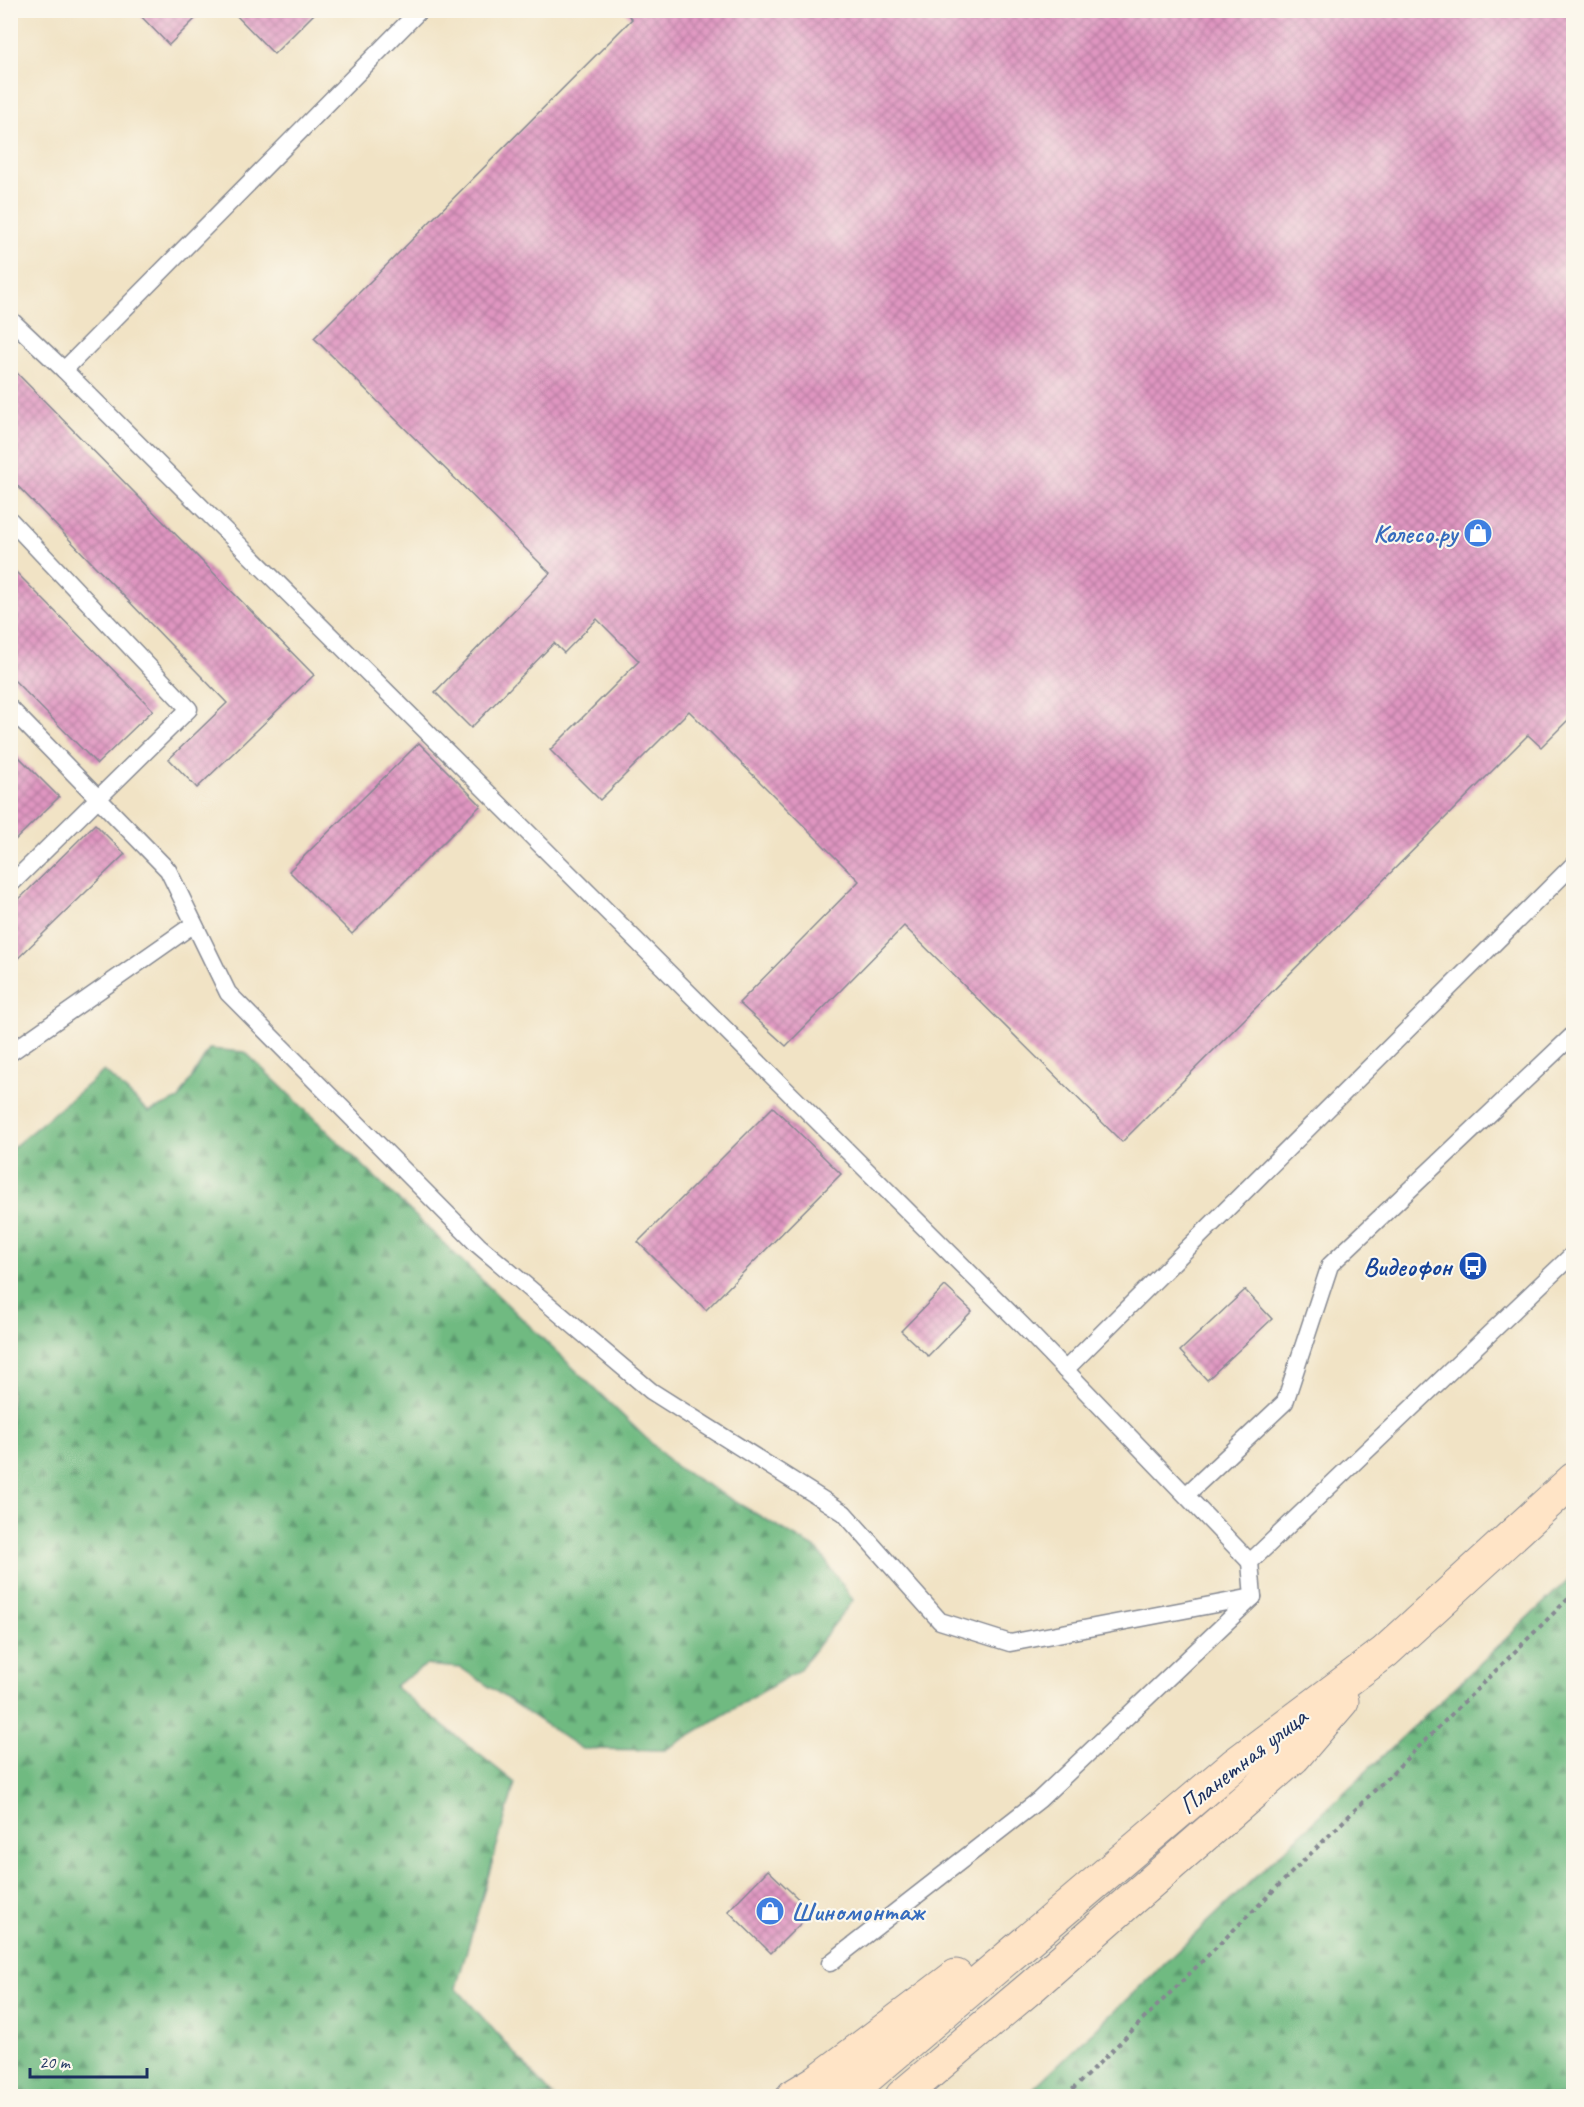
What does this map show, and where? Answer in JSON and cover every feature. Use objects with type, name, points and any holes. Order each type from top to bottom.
[{"type":"main road","name":"Планетная улица","points":[[845,2097],[1234,1765],[1385,1652],[1574,1479]]},
{"type":"main road","points":[[902,2097],[1294,1756],[1385,1652]]},
{"type":"main road","points":[[793,2097],[834,2069],[1234,1765]]},
{"type":"main road","points":[[927,2097],[1030,1988]]},
{"type":"lane","points":[[64,370],[420,10]]},
{"type":"lane","points":[[10,319],[64,370],[1023,1326],[1250,1562],[1253,1597]]},
{"type":"lane","points":[[10,520],[189,709],[11,883]]},
{"type":"lane","points":[[10,708],[168,870],[228,993],[478,1245],[651,1391],[844,1513],[940,1621],[1010,1643],[1253,1597]]},
{"type":"lane","points":[[1065,1370],[1572,870]]},
{"type":"lane","points":[[10,1053],[194,924]]},
{"type":"lane","points":[[1186,1496],[1285,1402],[1330,1265],[1573,1034]]},
{"type":"lane","points":[[1250,1562],[1574,1253]]},
{"type":"lane","points":[[830,1963],[1039,1800],[1253,1597]]},
{"type":"path","points":[[1066,2097],[1574,1593]]},
{"type":"green space","points":[[209,1049],[245,1052],[676,1467],[818,1550],[853,1600],[799,1670],[665,1750],[582,1749],[461,1668],[426,1665],[394,1686],[515,1783],[456,1988],[553,2096],[11,2096],[11,1149],[104,1071],[149,1112],[179,1099]]},
{"type":"green space","points":[[1573,1575],[1573,2096],[1025,2096]]},
{"type":"building","points":[[135,10],[204,10],[169,45]]},
{"type":"building","points":[[231,10],[318,10],[274,54]]},
{"type":"building","points":[[623,10],[1574,10],[1574,714],[1541,747],[1528,735],[1122,1142],[904,926],[786,1046],[739,1003],[859,881],[689,711],[600,800],[550,750],[639,661],[597,619],[564,653],[554,643],[471,728],[435,692],[550,573],[314,338],[632,19]]},
{"type":"building","points":[[10,366],[314,675],[197,788],[169,759],[227,703],[10,478]]},
{"type":"building","points":[[10,566],[153,710],[97,764],[10,676]]},
{"type":"building","points":[[419,743],[481,805],[352,934],[289,871]]},
{"type":"building","points":[[10,748],[59,797],[10,845]]},
{"type":"building","points":[[95,824],[125,854],[10,966],[10,908]]},
{"type":"building","points":[[773,1107],[841,1174],[706,1310],[638,1242]]},
{"type":"building","points":[[945,1286],[972,1311],[928,1356],[901,1331]]},
{"type":"building","points":[[1245,1290],[1272,1319],[1207,1380],[1180,1351]]},
{"type":"building","name":"Шиномонтаж","points":[[768,1870],[812,1912],[771,1953],[728,1911]]},
{"type":"place","name":"Колесо.ру","points":[[1478,533]]},
{"type":"place","name":"Видеофон","points":[[1473,1266]]},
{"type":"place","name":"Шиномонтаж","points":[[770,1911]]}]
